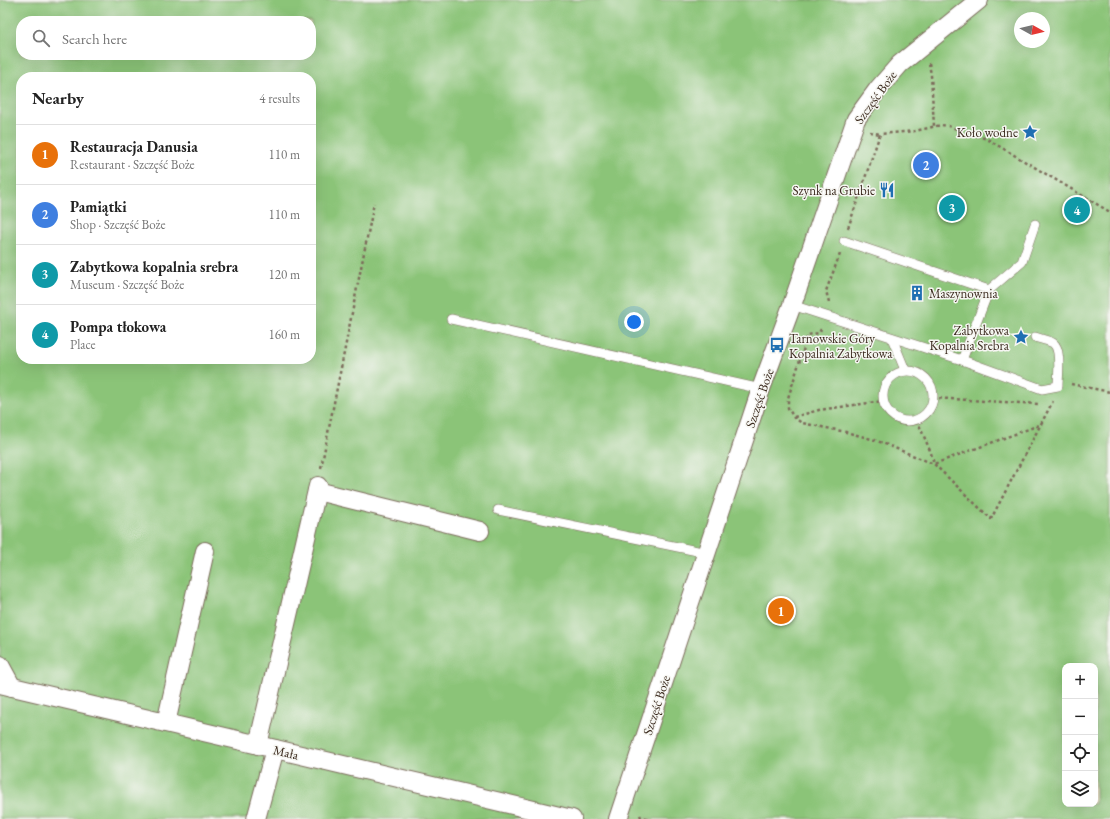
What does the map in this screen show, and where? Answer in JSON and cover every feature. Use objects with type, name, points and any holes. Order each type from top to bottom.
[{"type":"street","name":"Szczęść Boże","points":[[618,819],[761,389],[792,305],[856,119],[878,89],[900,64],[979,0]]},
{"type":"street","points":[[256,819],[266,747],[317,489],[480,530]]},
{"type":"street","points":[[166,723],[205,551]]},
{"type":"street","points":[[0,665],[6,685]]},
{"type":"street","name":"Mała","points":[[6,685],[572,819]]},
{"type":"lane","points":[[962,360],[989,290],[1022,262],[1035,224]]},
{"type":"lane","points":[[844,241],[989,290]]},
{"type":"lane","points":[[792,305],[962,360],[1042,389],[1058,386],[1057,347],[1053,343],[1035,336]]},
{"type":"lane","points":[[451,319],[761,389]]},
{"type":"lane","points":[[892,338],[905,370]]},
{"type":"lane","points":[[905,370],[921,374],[927,379],[932,386],[934,394],[933,398],[930,410],[924,416],[909,422],[900,420],[887,410],[883,401],[883,394],[885,385],[890,378],[905,370]]},
{"type":"lane","points":[[498,510],[707,553]]},
{"type":"path","points":[[928,57],[931,75],[934,126]]},
{"type":"path","points":[[870,132],[880,134],[915,132],[934,126],[948,126],[987,140],[1110,212]]},
{"type":"path","points":[[880,134],[826,291],[830,303],[826,316],[818,334],[808,335],[788,398],[788,408],[794,418],[802,423],[846,432],[875,440],[934,464],[991,520],[1052,405],[1058,386],[1068,384],[1110,392]]},
{"type":"path","points":[[317,489],[374,203]]},
{"type":"path","points":[[933,398],[1052,405]]},
{"type":"path","points":[[794,418],[819,410],[883,401]]},
{"type":"path","points":[[917,420],[934,464]]},
{"type":"path","points":[[934,464],[1042,424]]},
{"type":"green space","points":[[0,0],[1110,0],[1110,819],[0,819]]},
{"type":"place","name":"Koło wodne","points":[[1030,132]]},
{"type":"place","name":"Pamiątki","points":[[926,165]]},
{"type":"place","name":"Szynk na Grubie","points":[[887,190]]},
{"type":"place","name":"Zabytkowa kopalnia srebra","points":[[952,208]]},
{"type":"place","name":"Pompa tłokowa","points":[[1077,210]]},
{"type":"place","name":"Maszynownia","points":[[917,293]]},
{"type":"place","name":"Zabytkowa Kopalnia Srebra","points":[[1021,337]]},
{"type":"place","name":"Tarnowskie Góry Kopalnia Zabytkowa","points":[[777,345]]},
{"type":"place","name":"Restauracja Danusia","points":[[781,611]]}]
